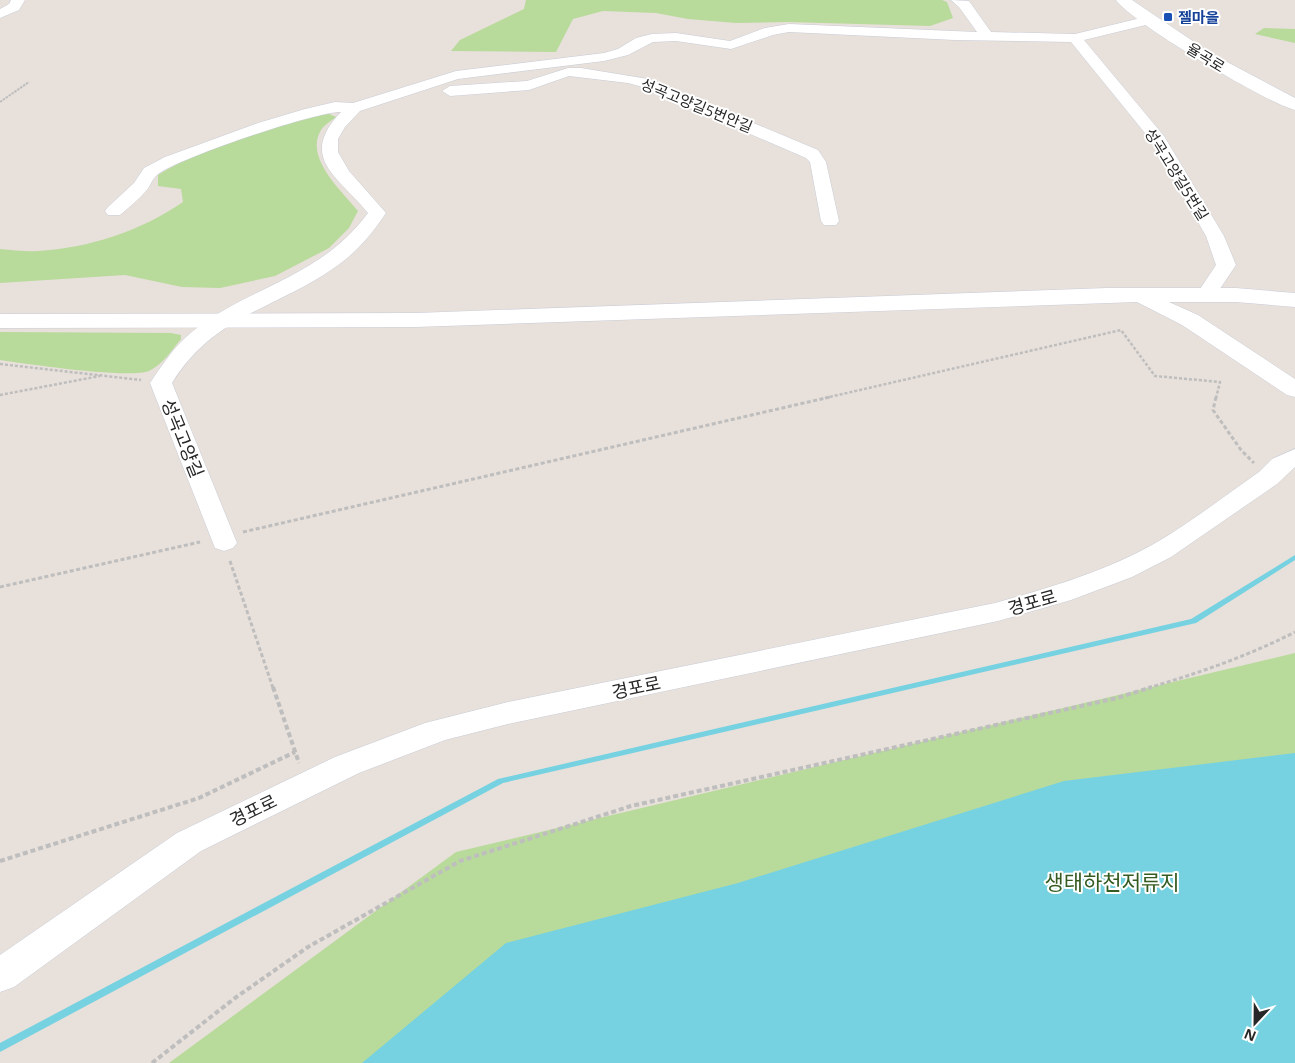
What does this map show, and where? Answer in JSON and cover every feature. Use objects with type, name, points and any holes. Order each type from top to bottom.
[{"type":"street","points":[[0,14],[14,7],[18,0]]},
{"type":"street","points":[[958,0],[964,4],[986,36]]},
{"type":"street","name":"율곡로","points":[[1123,0],[1148,20],[1215,64],[1295,105]]},
{"type":"street","points":[[114,212],[140,187],[150,172],[170,161],[264,126],[311,112],[335,107],[354,108],[474,71],[515,68],[615,55],[652,38],[676,37],[731,46],[777,29],[1074,38],[1148,20]]},
{"type":"street","name":"성곡고양길5번길","points":[[1074,38],[1156,136],[1215,236],[1226,265],[1206,295]]},
{"type":"street","points":[[515,68],[547,80]]},
{"type":"street","name":"성곡고양길5번안길","points":[[450,91],[529,85],[568,72],[581,72],[643,82],[812,154],[818,162],[830,221]]},
{"type":"street","name":"성곡고양길","points":[[223,540],[161,383],[182,352],[220,322],[328,264],[365,230],[376,213],[332,162],[327,145],[332,131],[354,108]]},
{"type":"street","points":[[1137,295],[1190,320],[1295,390]]},
{"type":"street","points":[[0,320],[220,322],[416,320],[1137,295],[1236,295],[1295,300]]},
{"type":"street","points":[[1206,330],[1223,306],[1236,295]]},
{"type":"street","name":"경포로","points":[[0,976],[189,842],[347,765],[436,731],[508,713],[998,612],[1060,594],[1112,576],[1162,551],[1285,461]]},
{"type":"path","points":[[0,102],[29,82]]},
{"type":"path","points":[[0,587],[223,540],[1121,330],[1155,376],[1220,382],[1213,410],[1241,450],[1285,461]]},
{"type":"path","points":[[0,364],[161,383]]},
{"type":"path","points":[[0,395],[103,376]]},
{"type":"path","points":[[223,540],[295,752],[300,761],[284,795]]},
{"type":"path","points":[[152,1063],[235,998],[308,947],[460,861],[631,806],[1117,698],[1220,665],[1266,647],[1295,632]]},
{"type":"path","points":[[0,861],[199,798],[295,752]]},
{"type":"green space","points":[[526,0],[942,0],[947,2],[953,18],[930,26],[788,22],[736,23],[688,19],[656,13],[603,11],[573,19],[556,52],[451,51],[460,40],[524,9]]},
{"type":"green space","points":[[1264,28],[1295,29],[1295,43],[1255,34]]},
{"type":"green space","points":[[329,114],[336,117],[321,130],[317,141],[317,152],[327,174],[358,211],[349,228],[329,248],[275,276],[220,288],[182,287],[125,275],[0,283],[0,249],[38,251],[57,249],[95,242],[132,229],[183,202],[181,189],[158,186],[158,175],[168,169],[200,154],[275,127],[307,117]]},
{"type":"green space","points":[[0,332],[171,333],[181,335],[181,339],[158,365],[149,371],[120,373],[77,370],[0,360]]},
{"type":"green space","name":"생태하천저류지","points":[[1295,653],[1295,1063],[169,1063],[456,852]]},
{"type":"water","name":"생태하천저류지","points":[[1295,753],[1295,1063],[362,1063],[506,943],[738,883],[1064,781]]},
{"type":"waterway","points":[[0,1048],[501,781],[1193,621],[1295,557]]},
{"type":"place","name":"젤마을","points":[[1168,17]]}]
